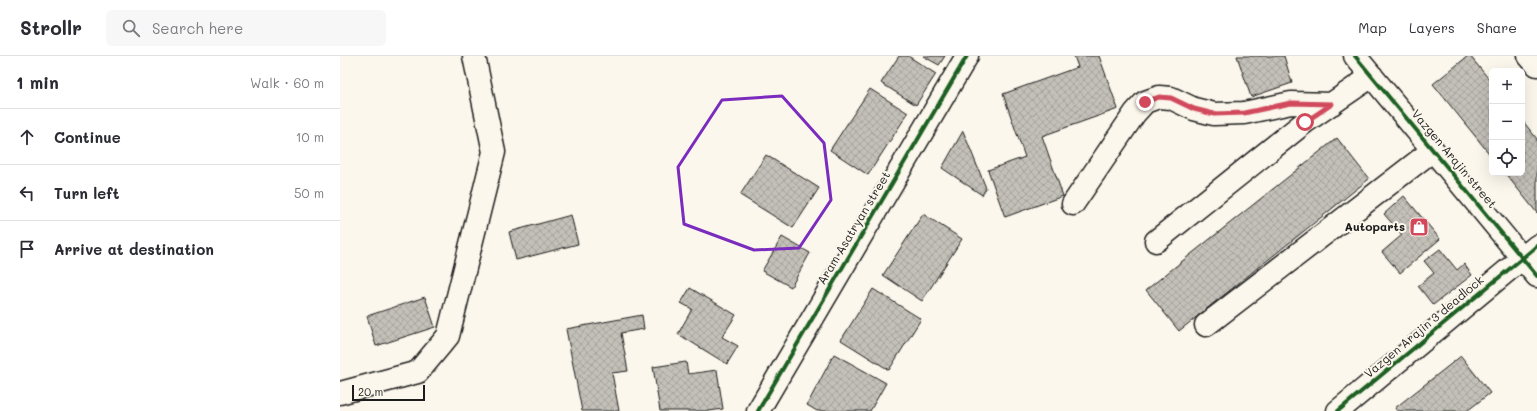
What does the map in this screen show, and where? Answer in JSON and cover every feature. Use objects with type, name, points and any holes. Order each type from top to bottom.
[{"type":"street","points":[[340,393],[418,372],[448,336],[494,152],[474,56]]},
{"type":"street","name":"Aram Asatryan street","points":[[758,411],[967,56]]},
{"type":"street","name":"Vazgen Arajin street","points":[[1355,56],[1434,150],[1530,252],[1537,276]]},
{"type":"street","points":[[1529,56],[1537,65]]},
{"type":"street","points":[[1156,241],[1305,122],[1372,76]]},
{"type":"street","points":[[1073,204],[1135,113],[1145,102],[1159,97],[1171,98],[1194,109],[1214,114],[1244,113],[1291,103],[1332,104]]},
{"type":"street","points":[[1206,325],[1434,150]]},
{"type":"street","name":"Vazgen Arajin 3 deadlock","points":[[1338,411],[1530,252]]},
{"type":"highlighted area","points":[[782,96],[824,143],[831,200],[799,248],[754,250],[684,224],[678,167],[722,100]]},
{"type":"building","points":[[899,56],[908,56],[936,74],[916,105],[881,83]]},
{"type":"building","points":[[923,56],[945,56],[939,65]]},
{"type":"building","points":[[1074,56],[1099,56],[1118,109],[1042,136],[1063,196],[1005,217],[988,170],[1025,157],[1003,94],[1078,67]]},
{"type":"building","points":[[1237,56],[1284,56],[1292,83],[1251,97]]},
{"type":"building","points":[[1468,56],[1470,56],[1489,79],[1489,153],[1433,84]]},
{"type":"building","points":[[870,89],[908,113],[868,175],[830,150]]},
{"type":"building","points":[[1525,124],[1537,139],[1537,213],[1507,176],[1525,176]]},
{"type":"building","points":[[963,131],[986,188],[982,195],[942,168]]},
{"type":"building","points":[[1337,138],[1369,179],[1179,331],[1146,290]]},
{"type":"building","points":[[766,155],[819,188],[793,228],[740,195]]},
{"type":"building","points":[[1404,196],[1440,239],[1400,273],[1382,252],[1402,235],[1384,214]]},
{"type":"building","points":[[923,214],[962,239],[922,301],[883,275]]},
{"type":"building","points":[[571,215],[578,244],[516,260],[509,232]]},
{"type":"building","points":[[782,237],[810,253],[791,287],[762,271]]},
{"type":"building","points":[[1440,249],[1457,270],[1464,264],[1472,275],[1433,305],[1418,286],[1434,273],[1424,261]]},
{"type":"building","points":[[690,288],[736,315],[722,337],[738,346],[727,364],[678,334],[692,309],[681,303]]},
{"type":"building","points":[[873,289],[921,319],[889,370],[841,340]]},
{"type":"building","points":[[425,297],[435,327],[376,346],[367,316]]},
{"type":"building","points":[[642,315],[644,329],[621,333],[628,371],[612,373],[619,411],[582,411],[566,329]]},
{"type":"building","points":[[834,354],[886,383],[870,411],[817,411],[807,405]]},
{"type":"building","points":[[1461,356],[1490,393],[1467,411],[1397,411],[1395,408]]},
{"type":"building","points":[[686,362],[688,374],[717,370],[723,409],[709,411],[660,411],[653,367]]},
{"type":"cycle path","points":[[758,411],[967,56]]},
{"type":"cycle path","points":[[1355,56],[1537,276]]},
{"type":"cycle path","points":[[1338,411],[1537,246]]},
{"type":"place","name":"Autoparts","points":[[1419,227]]},
{"type":"route","points":[[1145,102],[1159,97],[1171,98],[1194,109],[1214,114],[1244,113],[1291,103],[1332,104],[1305,122]]}]
